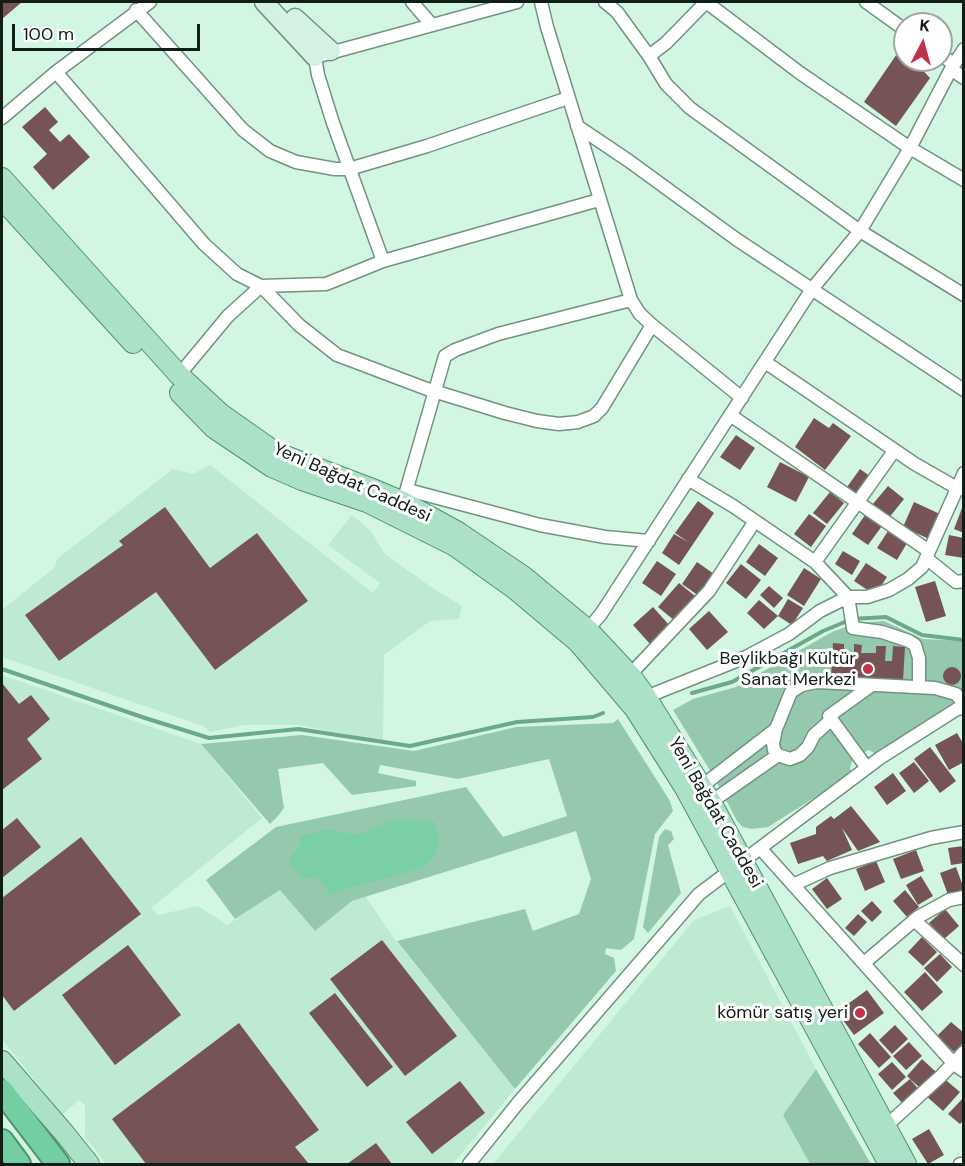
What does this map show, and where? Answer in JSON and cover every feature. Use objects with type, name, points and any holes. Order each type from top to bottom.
[{"type":"highway","points":[[2,1091],[58,1164]]},
{"type":"highway","points":[[2,1141],[19,1164]]},
{"type":"main road","points":[[264,2],[323,54]]},
{"type":"main road","points":[[279,2],[300,24],[323,54]]},
{"type":"main road","name":"Yeni Bağdat Caddesi","points":[[2,178],[179,375],[221,414],[275,452],[370,488],[405,496],[523,576],[624,681],[646,697],[706,794],[736,866],[889,1164]]},
{"type":"main road","name":"Yeni Bağdat Caddesi","points":[[2,199],[214,428],[272,467],[302,480],[367,502],[455,546],[583,636]]},
{"type":"main road","name":"Yeni Bağdat Caddesi","points":[[624,681],[635,709],[736,866],[906,1164]]},
{"type":"main road","points":[[2,1061],[89,1164]]},
{"type":"street","points":[[2,118],[56,72],[136,10],[150,2]]},
{"type":"street","points":[[412,2],[431,24]]},
{"type":"street","points":[[383,261],[318,75],[323,54],[517,2]]},
{"type":"street","points":[[605,2],[617,12],[666,84],[690,108],[860,231],[963,295]]},
{"type":"street","points":[[649,56],[666,43],[706,2],[800,73],[910,148],[963,180]]},
{"type":"street","points":[[866,2],[880,6],[893,18]]},
{"type":"street","points":[[543,3],[568,98],[631,300],[639,314],[742,398]]},
{"type":"street","points":[[136,10],[243,130],[270,151],[296,162],[349,169],[426,146],[568,98]]},
{"type":"street","points":[[953,65],[963,49]]},
{"type":"street","points":[[56,72],[204,244],[237,274],[261,286],[299,325],[337,355],[435,391],[537,421],[559,424],[578,422],[594,416],[602,408],[652,325]]},
{"type":"street","points":[[583,636],[601,614],[812,289],[860,231],[910,148],[949,72]]},
{"type":"street","points":[[577,126],[736,239],[963,390]]},
{"type":"street","points":[[179,375],[228,316],[261,286],[326,284],[383,261],[599,200]]},
{"type":"street","points":[[631,300],[498,334],[455,350],[446,356],[405,496],[605,537],[649,540]]},
{"type":"street","points":[[765,362],[894,450],[960,488]]},
{"type":"street","points":[[730,415],[858,502],[927,554],[956,582],[963,581]]},
{"type":"street","points":[[815,562],[894,450]]},
{"type":"street","points":[[646,697],[746,657],[789,633],[820,611],[848,597],[867,597],[889,590],[908,579],[922,567],[960,488],[963,473]]},
{"type":"street","points":[[688,479],[815,562],[848,597],[853,628],[882,632],[915,645],[919,658],[919,687]]},
{"type":"street","points":[[624,681],[709,591],[755,521]]},
{"type":"street","points":[[469,1164],[699,894],[867,768],[963,706],[956,694],[935,688],[817,682],[802,685],[791,692],[776,729],[774,750],[778,755],[790,759],[800,755],[808,747],[814,735],[832,719]]},
{"type":"street","points":[[867,768],[830,716],[872,685]]},
{"type":"street","points":[[706,794],[776,729]]},
{"type":"street","points":[[706,794],[778,755]]},
{"type":"street","points":[[793,885],[830,868],[931,838],[963,832]]},
{"type":"street","points":[[760,848],[959,1068]]},
{"type":"street","points":[[864,963],[914,920],[949,900],[963,897]]},
{"type":"street","points":[[914,920],[963,965]]},
{"type":"street","points":[[885,1127],[959,1068],[963,1052]]},
{"type":"shaded area","points":[[210,465],[373,593],[380,583],[328,545],[352,515],[370,530],[385,554],[462,606],[459,619],[430,621],[384,655],[383,741],[298,725],[245,725],[210,732],[203,726],[2,657],[2,610],[55,567],[57,559],[173,469],[193,474]]},
{"type":"shaded area","points":[[884,621],[923,639],[963,641],[963,704],[877,755],[869,750],[853,758],[850,768],[852,774],[768,827],[752,829],[743,827],[737,821],[714,777],[673,710],[693,699],[736,687],[830,633],[855,623]]},
{"type":"shaded area","points":[[2,675],[201,744],[262,818],[151,908],[158,915],[198,906],[227,925],[280,890],[315,931],[352,901],[366,897],[393,937],[515,1089],[453,1164],[106,1164],[85,1137],[85,1105],[79,1100],[62,1115],[2,1039]]},
{"type":"shaded area","points":[[618,719],[670,801],[673,811],[655,834],[634,939],[621,950],[606,948],[605,954],[614,958],[616,971],[515,1089],[397,941],[525,909],[533,931],[579,914],[591,879],[576,831],[352,901],[315,931],[280,890],[235,919],[206,880],[276,827],[466,787],[503,837],[567,816],[549,759],[458,779],[380,765],[378,773],[416,781],[416,786],[352,795],[323,763],[278,769],[284,808],[270,824],[201,744],[302,735],[414,751],[516,727],[613,723]]},
{"type":"shaded area","points":[[665,829],[671,831],[674,839],[668,845],[681,893],[648,933],[643,927],[659,837]]},
{"type":"shaded area","points":[[730,906],[816,1069],[783,1115],[810,1164],[493,1164],[694,920]]},
{"type":"shaded area","points":[[816,1069],[871,1164],[810,1164],[783,1115]]},
{"type":"green space","points":[[396,819],[434,821],[438,840],[435,856],[422,868],[329,894],[318,877],[300,878],[289,860],[300,846],[298,837],[329,829],[356,835]]},
{"type":"building","points":[[2,2],[22,2],[2,19]]},
{"type":"building","points":[[893,60],[893,72],[924,72],[930,78],[896,126],[864,102]]},
{"type":"building","points":[[45,107],[58,122],[49,130],[60,142],[69,134],[90,157],[53,190],[33,167],[47,154],[22,127]]},
{"type":"building","points":[[814,418],[829,428],[833,423],[851,436],[825,470],[795,447]]},
{"type":"building","points":[[736,435],[755,448],[740,470],[720,457]]},
{"type":"building","points":[[780,462],[809,477],[796,502],[767,487]]},
{"type":"building","points":[[860,469],[871,477],[858,495],[847,487]]},
{"type":"building","points":[[888,486],[904,499],[888,519],[872,505]]},
{"type":"building","points":[[830,492],[844,503],[827,524],[813,513]]},
{"type":"building","points":[[698,501],[714,513],[679,565],[662,553],[674,534],[688,542],[675,533]]},
{"type":"building","points":[[914,502],[940,514],[929,539],[903,527]]},
{"type":"building","points":[[165,507],[210,568],[257,533],[308,601],[215,670],[156,592],[59,661],[25,615],[123,545],[119,541]]},
{"type":"building","points":[[962,508],[964,509],[964,533],[954,529]]},
{"type":"building","points":[[809,514],[826,526],[811,547],[794,534]]},
{"type":"building","points":[[865,515],[882,526],[868,545],[852,534]]},
{"type":"building","points":[[888,531],[907,543],[897,560],[877,548]]},
{"type":"building","points":[[949,535],[964,538],[964,558],[945,555]]},
{"type":"building","points":[[759,544],[778,558],[765,576],[746,562]]},
{"type":"building","points":[[843,551],[860,561],[852,575],[835,564]]},
{"type":"building","points":[[657,561],[676,574],[661,596],[642,583]]},
{"type":"building","points":[[697,562],[714,574],[699,596],[682,584]]},
{"type":"building","points":[[866,563],[887,577],[875,595],[854,581]]},
{"type":"building","points":[[741,564],[761,580],[746,599],[726,583]]},
{"type":"building","points":[[804,568],[821,579],[804,606],[787,595]]},
{"type":"building","points":[[935,581],[946,616],[926,622],[915,587]]},
{"type":"building","points":[[679,583],[695,596],[675,621],[658,607]]},
{"type":"building","points":[[769,586],[783,598],[774,608],[760,595]]},
{"type":"building","points":[[788,599],[803,608],[792,625],[778,616]]},
{"type":"building","points":[[759,600],[778,616],[764,629],[747,613]]},
{"type":"building","points":[[653,607],[670,626],[650,644],[633,625]]},
{"type":"building","points":[[709,611],[728,632],[707,650],[689,629]]},
{"type":"building","name":"Beylikbağı Kültür Sanat Merkezi","points":[[833,643],[844,644],[844,652],[854,653],[854,644],[862,645],[861,653],[876,653],[876,646],[886,646],[885,661],[892,661],[893,646],[905,647],[903,681],[831,677]]},
{"type":"building","points":[[952,667],[958,670],[961,676],[958,682],[952,685],[946,682],[943,676],[946,670]]},
{"type":"building","points":[[2,683],[19,704],[31,695],[50,719],[27,739],[42,759],[2,790]]},
{"type":"building","points":[[957,733],[964,745],[964,762],[949,770],[935,745]]},
{"type":"building","points":[[930,747],[956,781],[940,793],[914,759]]},
{"type":"building","points":[[914,762],[929,781],[914,793],[899,773]]},
{"type":"building","points":[[893,773],[906,791],[887,805],[874,787]]},
{"type":"building","points":[[851,806],[880,842],[858,851],[842,828],[852,850],[827,861],[823,856],[798,864],[790,843],[816,834],[816,827],[831,816],[834,819]]},
{"type":"building","points":[[17,818],[41,847],[2,878],[2,830]]},
{"type":"building","points":[[81,837],[141,914],[14,1011],[2,995],[2,898]]},
{"type":"building","points":[[964,846],[964,863],[951,865],[948,848]]},
{"type":"building","points":[[916,850],[924,871],[901,879],[893,859]]},
{"type":"building","points":[[876,861],[885,882],[865,891],[856,869]]},
{"type":"building","points":[[956,867],[964,889],[948,895],[940,873]]},
{"type":"building","points":[[921,876],[933,896],[918,905],[906,885]]},
{"type":"building","points":[[827,878],[842,899],[827,909],[812,889]]},
{"type":"building","points":[[905,890],[919,907],[907,917],[893,901]]},
{"type":"building","points":[[872,901],[882,912],[872,922],[861,911]]},
{"type":"building","points":[[945,909],[959,926],[944,939],[929,923]]},
{"type":"building","points":[[858,914],[867,922],[854,936],[845,928]]},
{"type":"building","points":[[922,937],[937,952],[923,966],[908,952]]},
{"type":"building","points":[[382,940],[457,1036],[405,1076],[330,979]]},
{"type":"building","points":[[128,945],[181,1015],[115,1065],[62,995]]},
{"type":"building","points":[[940,954],[952,967],[937,982],[924,968]]},
{"type":"building","points":[[925,972],[943,992],[922,1011],[904,992]]},
{"type":"building","name":"kömür satış yeri","points":[[867,990],[884,1013],[854,1035],[837,1012]]},
{"type":"building","points":[[335,993],[393,1067],[367,1087],[309,1013]]},
{"type":"building","points":[[951,1022],[964,1033],[964,1042],[954,1052],[937,1036]]},
{"type":"building","points":[[239,1023],[319,1130],[295,1147],[309,1164],[146,1164],[112,1119]]},
{"type":"building","points":[[895,1025],[908,1039],[892,1054],[879,1040]]},
{"type":"building","points":[[870,1033],[891,1057],[879,1068],[858,1044]]},
{"type":"building","points":[[909,1042],[922,1056],[906,1070],[893,1056]]},
{"type":"building","points":[[922,1059],[936,1072],[921,1089],[907,1076]]},
{"type":"building","points":[[892,1062],[906,1077],[892,1090],[878,1074]]},
{"type":"building","points":[[941,1076],[960,1092],[943,1111],[925,1095]]},
{"type":"building","points":[[910,1079],[920,1091],[904,1105],[893,1093]]},
{"type":"building","points":[[460,1081],[485,1113],[432,1154],[406,1122]]},
{"type":"building","points":[[964,1097],[964,1120],[960,1124],[948,1114]]},
{"type":"building","points":[[929,1129],[944,1155],[928,1164],[912,1139]]},
{"type":"building","points":[[376,1143],[392,1164],[347,1164]]},
{"type":"waterway","points":[[692,693],[732,682],[823,631],[852,619],[886,617],[922,635],[964,640]]},
{"type":"waterway","points":[[2,669],[209,738],[298,729],[410,746],[517,722],[593,717],[603,713]]},
{"type":"place","name":"Beylikbağı Kültür Sanat Merkezi","points":[[868,669]]},
{"type":"place","name":"kömür satış yeri","points":[[860,1013]]}]
